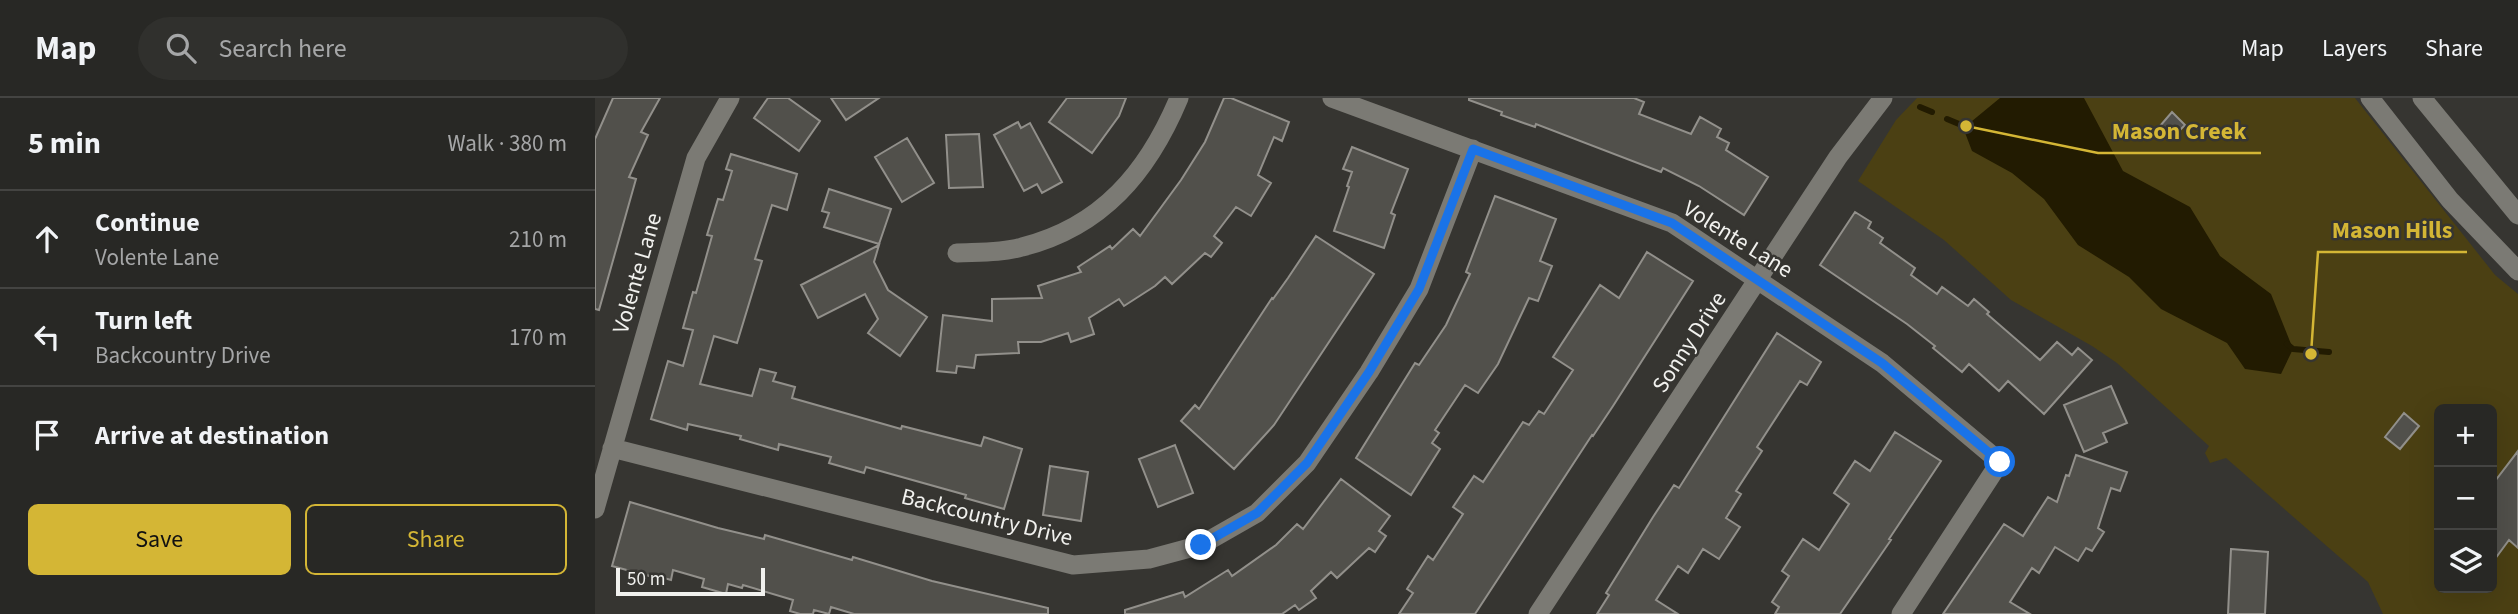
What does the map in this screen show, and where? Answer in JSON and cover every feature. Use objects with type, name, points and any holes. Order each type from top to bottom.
[{"type":"street","name":"Volente Lane","points":[[595,509],[696,158],[730,98]]},
{"type":"street","points":[[957,253],[1020,248],[1073,229],[1118,196],[1149,155],[1179,98]]},
{"type":"street","name":"Volente Lane","points":[[1332,98],[1672,223],[1882,363],[2000,462],[1901,614]]},
{"type":"street","name":"Sonny Drive","points":[[1538,614],[1838,157],[1883,98]]},
{"type":"street","points":[[2369,98],[2450,201],[2518,271]]},
{"type":"street","points":[[2422,98],[2518,215]]},
{"type":"street","name":"Backcountry Drive","points":[[612,448],[1073,565],[1149,559],[1201,545],[1257,513],[1307,463],[1369,372],[1419,289],[1473,149]]},
{"type":"shaded area","points":[[1917,98],[2355,98],[2495,275],[2518,294],[2518,614],[2383,614],[2368,582],[2226,458],[2210,463],[2205,453],[2209,446],[2117,363],[2011,300],[1944,240],[1858,181],[1896,120]]},
{"type":"shaded area","points":[[2000,98],[2084,98],[2123,171],[2190,207],[2220,256],[2271,294],[2293,349],[2281,374],[2245,369],[2227,343],[2161,309],[2129,277],[2078,245],[2044,199],[2012,173],[1972,151],[1964,130],[1966,126]]},
{"type":"building","points":[[613,98],[660,98],[641,132],[648,135],[629,177],[636,179],[599,310],[595,309],[595,139]]},
{"type":"building","points":[[768,98],[788,98],[820,121],[799,151],[754,118]]},
{"type":"building","points":[[831,98],[879,98],[846,120]]},
{"type":"building","points":[[1067,98],[1126,98],[1119,116],[1092,153],[1049,122]]},
{"type":"building","points":[[1224,98],[1231,98],[1289,122],[1282,141],[1274,137],[1258,175],[1271,183],[1251,216],[1236,207],[1214,236],[1222,243],[1211,257],[1205,253],[1172,284],[1165,277],[1124,306],[1119,299],[1089,318],[1094,334],[1071,342],[1068,333],[1041,342],[1018,342],[1019,353],[976,355],[974,368],[957,366],[956,373],[937,371],[943,315],[992,321],[992,299],[1042,298],[1038,286],[1081,272],[1078,267],[1110,246],[1112,249],[1133,229],[1140,236],[1205,142]]},
{"type":"building","points":[[1469,98],[1634,98],[1644,102],[1639,114],[1691,134],[1700,117],[1721,129],[1717,137],[1729,143],[1726,150],[1768,177],[1744,215],[1699,186],[1663,168],[1661,172],[1536,124],[1535,127],[1501,115],[1502,112]]},
{"type":"building","points":[[2172,112],[2185,125],[2172,138],[2160,126]]},
{"type":"building","points":[[1018,122],[1021,128],[1030,123],[1062,182],[1042,193],[1037,184],[1024,191],[994,135]]},
{"type":"building","points":[[979,134],[983,187],[949,188],[946,135]]},
{"type":"building","points":[[907,138],[934,183],[902,202],[875,157]]},
{"type":"building","points":[[1352,147],[1408,169],[1391,213],[1395,215],[1384,248],[1334,231],[1349,187],[1347,186],[1352,172],[1343,169]]},
{"type":"building","points":[[731,154],[797,174],[787,210],[772,205],[755,259],[762,261],[737,343],[714,336],[700,384],[752,396],[760,369],[776,373],[773,381],[795,387],[792,398],[901,429],[902,426],[981,446],[984,437],[1022,449],[1004,509],[965,498],[966,495],[866,467],[864,473],[829,463],[831,457],[779,444],[778,450],[740,439],[741,436],[688,424],[687,430],[651,419],[668,361],[683,366],[693,330],[683,328],[712,236],[707,235],[718,199],[723,200],[732,171],[726,169]]},
{"type":"building","points":[[829,189],[891,209],[879,244],[824,227],[829,213],[822,211]]},
{"type":"building","points":[[1495,196],[1556,219],[1540,261],[1552,266],[1538,301],[1529,298],[1498,364],[1478,393],[1465,385],[1435,430],[1439,433],[1432,443],[1440,449],[1411,495],[1356,458],[1415,363],[1419,365],[1446,325],[1470,274],[1466,272]]},
{"type":"building","points":[[1855,212],[1871,222],[1868,228],[1883,238],[1880,243],[1915,268],[1911,275],[1937,294],[1942,287],[1968,306],[1974,299],[1989,312],[1987,314],[2040,360],[2057,342],[2072,355],[2078,348],[2092,360],[2044,414],[2008,381],[1999,391],[1969,364],[1962,372],[1907,324],[1820,265]]},
{"type":"building","points":[[1316,236],[1374,274],[1274,425],[1234,469],[1181,421],[1195,405],[1199,409]]},
{"type":"building","points":[[879,245],[874,262],[888,290],[927,317],[900,356],[868,333],[878,319],[865,294],[818,318],[801,285]]},
{"type":"building","points":[[1647,252],[1693,281],[1475,614],[1399,614],[1413,593],[1407,589],[1428,556],[1433,560],[1463,514],[1453,507],[1474,476],[1483,482],[1523,422],[1529,425],[1539,411],[1544,414],[1573,370],[1553,357],[1600,285],[1619,298]]},
{"type":"building","points":[[1777,333],[1821,362],[1807,385],[1800,381],[1757,447],[1762,451],[1736,491],[1741,494],[1726,518],[1740,527],[1719,559],[1703,549],[1688,573],[1678,566],[1656,600],[1678,614],[1597,614],[1609,595],[1606,593],[1653,517],[1674,485],[1679,488]]},
{"type":"building","points":[[2111,386],[2127,423],[2103,433],[2107,442],[2084,452],[2064,405]]},
{"type":"building","points":[[2404,413],[2419,426],[2400,449],[2385,437]]},
{"type":"building","points":[[1895,432],[1941,461],[1889,539],[1891,540],[1840,614],[1775,614],[1779,607],[1772,602],[1789,576],[1782,571],[1803,539],[1819,550],[1849,504],[1834,493],[1855,461],[1870,471]]},
{"type":"building","points":[[1175,445],[1193,493],[1158,507],[1139,459]]},
{"type":"building","points":[[2518,451],[2518,548],[2509,540],[2497,556],[2497,530],[2497,478]]},
{"type":"building","points":[[2076,455],[2127,472],[2120,491],[2111,488],[2098,528],[2104,532],[2092,551],[2086,548],[2078,561],[2055,547],[2039,573],[2032,568],[2010,602],[2030,614],[1943,614],[2004,524],[2023,536],[2048,497],[2057,502]]},
{"type":"building","points":[[1050,466],[1088,472],[1081,521],[1043,515]]},
{"type":"building","points":[[1341,479],[1390,516],[1379,531],[1386,536],[1375,552],[1369,548],[1337,578],[1331,572],[1311,591],[1316,598],[1299,610],[1295,605],[1282,614],[1125,614],[1125,610],[1183,592],[1185,597],[1228,570],[1232,576],[1276,545],[1297,524],[1303,529]]},
{"type":"building","points":[[630,502],[718,528],[764,539],[765,535],[852,560],[853,557],[932,581],[1048,608],[1048,614],[854,614],[831,607],[829,614],[814,610],[813,614],[800,614],[790,611],[793,600],[743,585],[742,588],[728,584],[726,594],[702,587],[704,579],[673,570],[671,580],[650,574],[649,576],[612,566]]},
{"type":"building","points":[[2231,549],[2268,552],[2265,614],[2228,614]]},
{"type":"waterway","points":[[1920,107],[1932,112]]},
{"type":"waterway","points":[[1947,119],[1971,129]]},
{"type":"waterway","points":[[2287,344],[2293,349],[2329,352]]},
{"type":"place","name":"Mason Creek","points":[[1966,126]]},
{"type":"place","name":"Mason Hills","points":[[2311,354]]},
{"type":"route","points":[[1201,545],[1257,513],[1307,463],[1369,372],[1419,289],[1473,149],[1672,223],[1882,363],[2000,462]]}]
